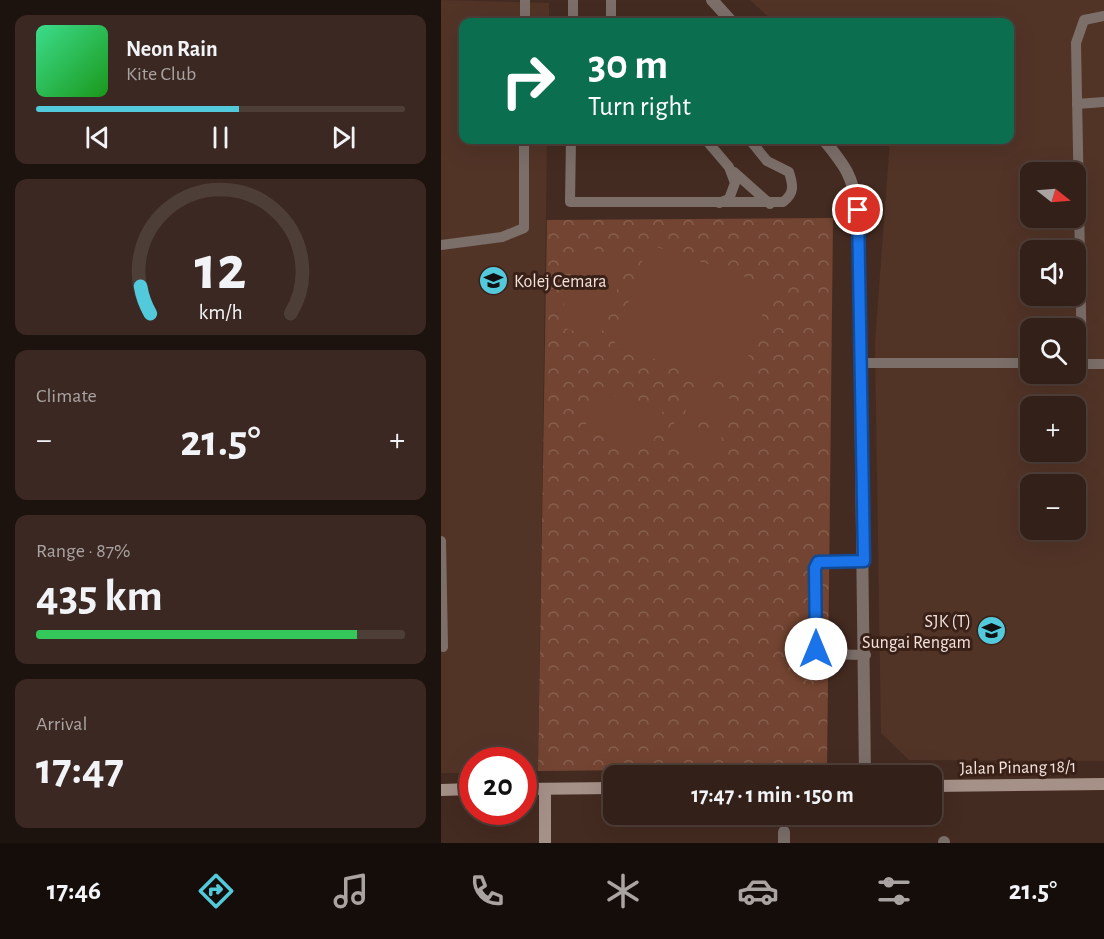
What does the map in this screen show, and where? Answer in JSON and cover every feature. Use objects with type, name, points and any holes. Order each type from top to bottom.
[{"type":"street","points":[[712,0],[728,18]]},
{"type":"street","points":[[827,144],[846,168],[853,182],[858,210],[865,765]]},
{"type":"street","name":"Jalan Pinang 18/1","points":[[942,786],[1104,784]]},
{"type":"street","points":[[537,789],[603,788]]},
{"type":"street","points":[[441,790],[459,789]]},
{"type":"street","points":[[545,789],[545,843]]},
{"type":"lane","points":[[525,0],[525,18]]},
{"type":"lane","points":[[573,0],[573,18]]},
{"type":"lane","points":[[611,0],[611,18]]},
{"type":"lane","points":[[1079,318],[1076,43],[1084,20],[1104,16]]},
{"type":"lane","points":[[1077,104],[1104,102]]},
{"type":"lane","points":[[441,245],[502,237],[524,228],[524,144]]},
{"type":"lane","points":[[571,144],[570,202],[770,204],[783,202],[790,197],[793,187],[789,172],[767,160],[753,144]]},
{"type":"lane","points":[[709,144],[729,167],[770,204]]},
{"type":"lane","points":[[719,203],[729,199],[733,191],[735,183],[729,167]]},
{"type":"lane","points":[[861,363],[1020,363]]},
{"type":"lane","points":[[1086,364],[1104,364]]},
{"type":"lane","points":[[441,541],[443,647]]},
{"type":"lane","points":[[864,561],[818,562],[815,568],[816,649],[818,654],[825,656],[865,655]]},
{"type":"shaded area","name":"Kolej Cemara","points":[[441,0],[549,3],[549,18],[459,18],[459,144],[547,144],[538,771],[537,747],[459,747],[459,773],[441,773]]},
{"type":"shaded area","name":"SJK (T) Sungai Rengam","points":[[750,0],[1104,0],[1104,761],[909,760],[881,733],[875,343],[890,144],[1014,144],[1014,18],[770,18]]},
{"type":"green space","points":[[833,218],[827,765],[603,765],[603,770],[538,771],[547,220]]},
{"type":"green space","points":[[648,244],[772,286],[738,387],[614,345]]},
{"type":"green space","points":[[584,246],[627,261],[599,340],[557,325]]},
{"type":"green space","points":[[694,387],[734,400],[725,426],[685,412]]},
{"type":"green space","points":[[596,390],[663,410],[651,450],[584,430]]},
{"type":"green space","points":[[675,421],[722,436],[714,462],[666,447]]},
{"type":"place","name":"Kolej Cemara","points":[[493,281]]},
{"type":"place","name":"SJK (T) Sungai Rengam","points":[[992,631]]},
{"type":"route","points":[[816,649],[815,568],[818,562],[824,560],[864,561],[858,210]]}]
